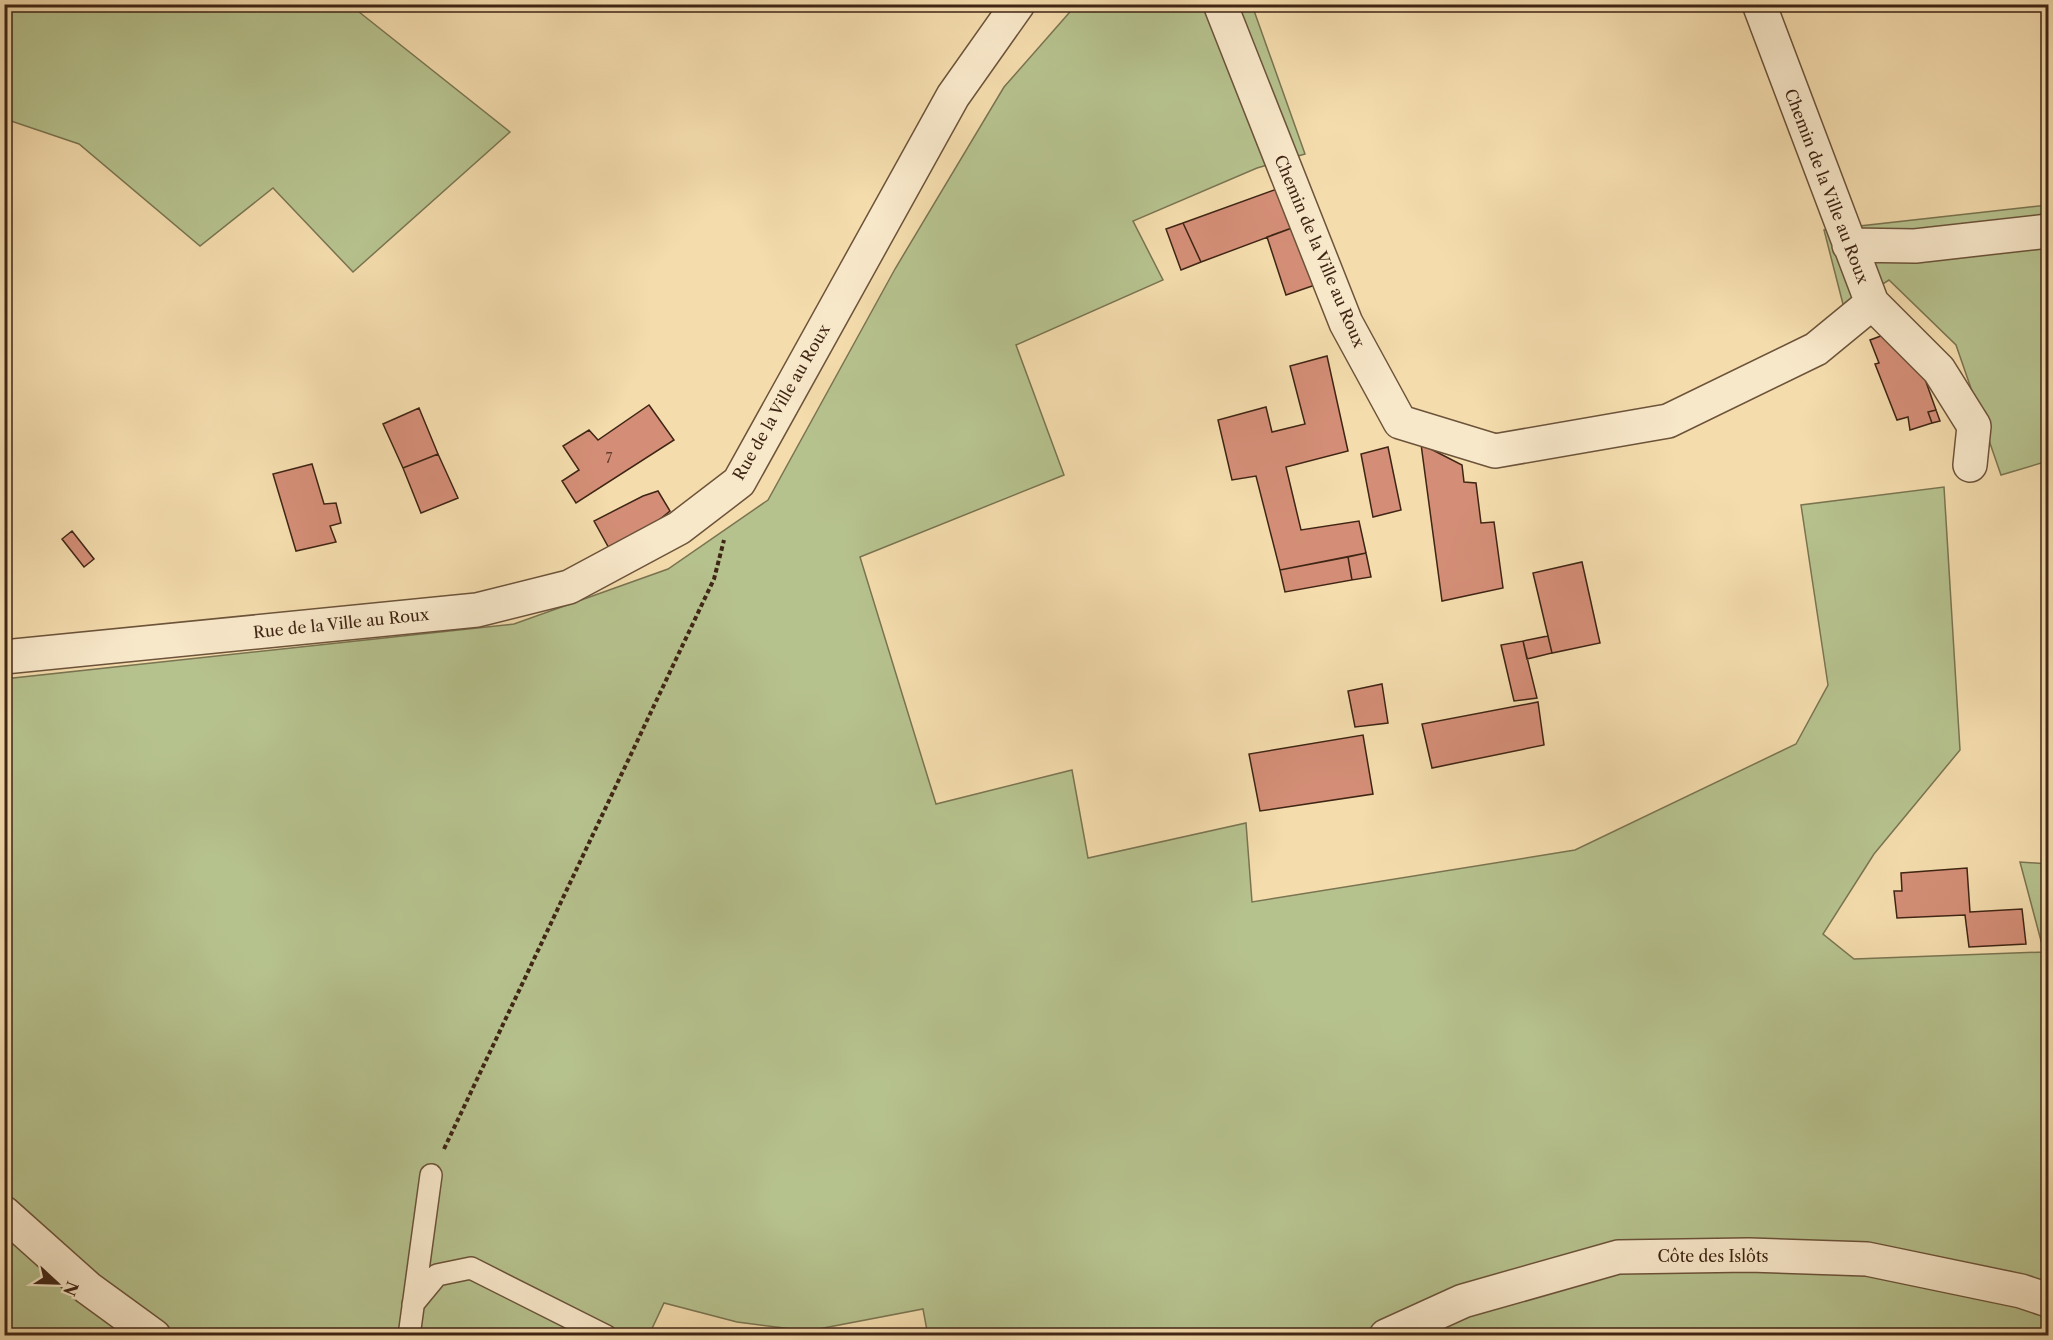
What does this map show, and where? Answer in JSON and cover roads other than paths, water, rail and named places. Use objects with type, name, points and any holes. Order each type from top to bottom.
[{"type":"street","name":"Rue de la Ville au Roux","points":[[4,657],[477,610],[569,587],[679,528],[739,482],[952,96],[1018,4]]},
{"type":"street","name":"Chemin de la Ville au Roux","points":[[1220,4],[1346,322],[1400,422],[1495,451],[1668,421],[1816,349],[1872,303],[1759,4]]},
{"type":"street","points":[[1849,245],[1915,246],[2049,231]]},
{"type":"street","points":[[1872,303],[1939,370],[1974,426],[1970,465]]},
{"type":"street","points":[[4,1213],[88,1288],[154,1335]]},
{"type":"street","name":"Côte des Islôts","points":[[1386,1335],[1463,1301],[1618,1257],[1749,1255],[1867,1259],[2021,1291],[2049,1300]]},
{"type":"lane","points":[[409,1335],[431,1175]]},
{"type":"lane","points":[[413,1304],[437,1275],[471,1268],[606,1335]]}]
